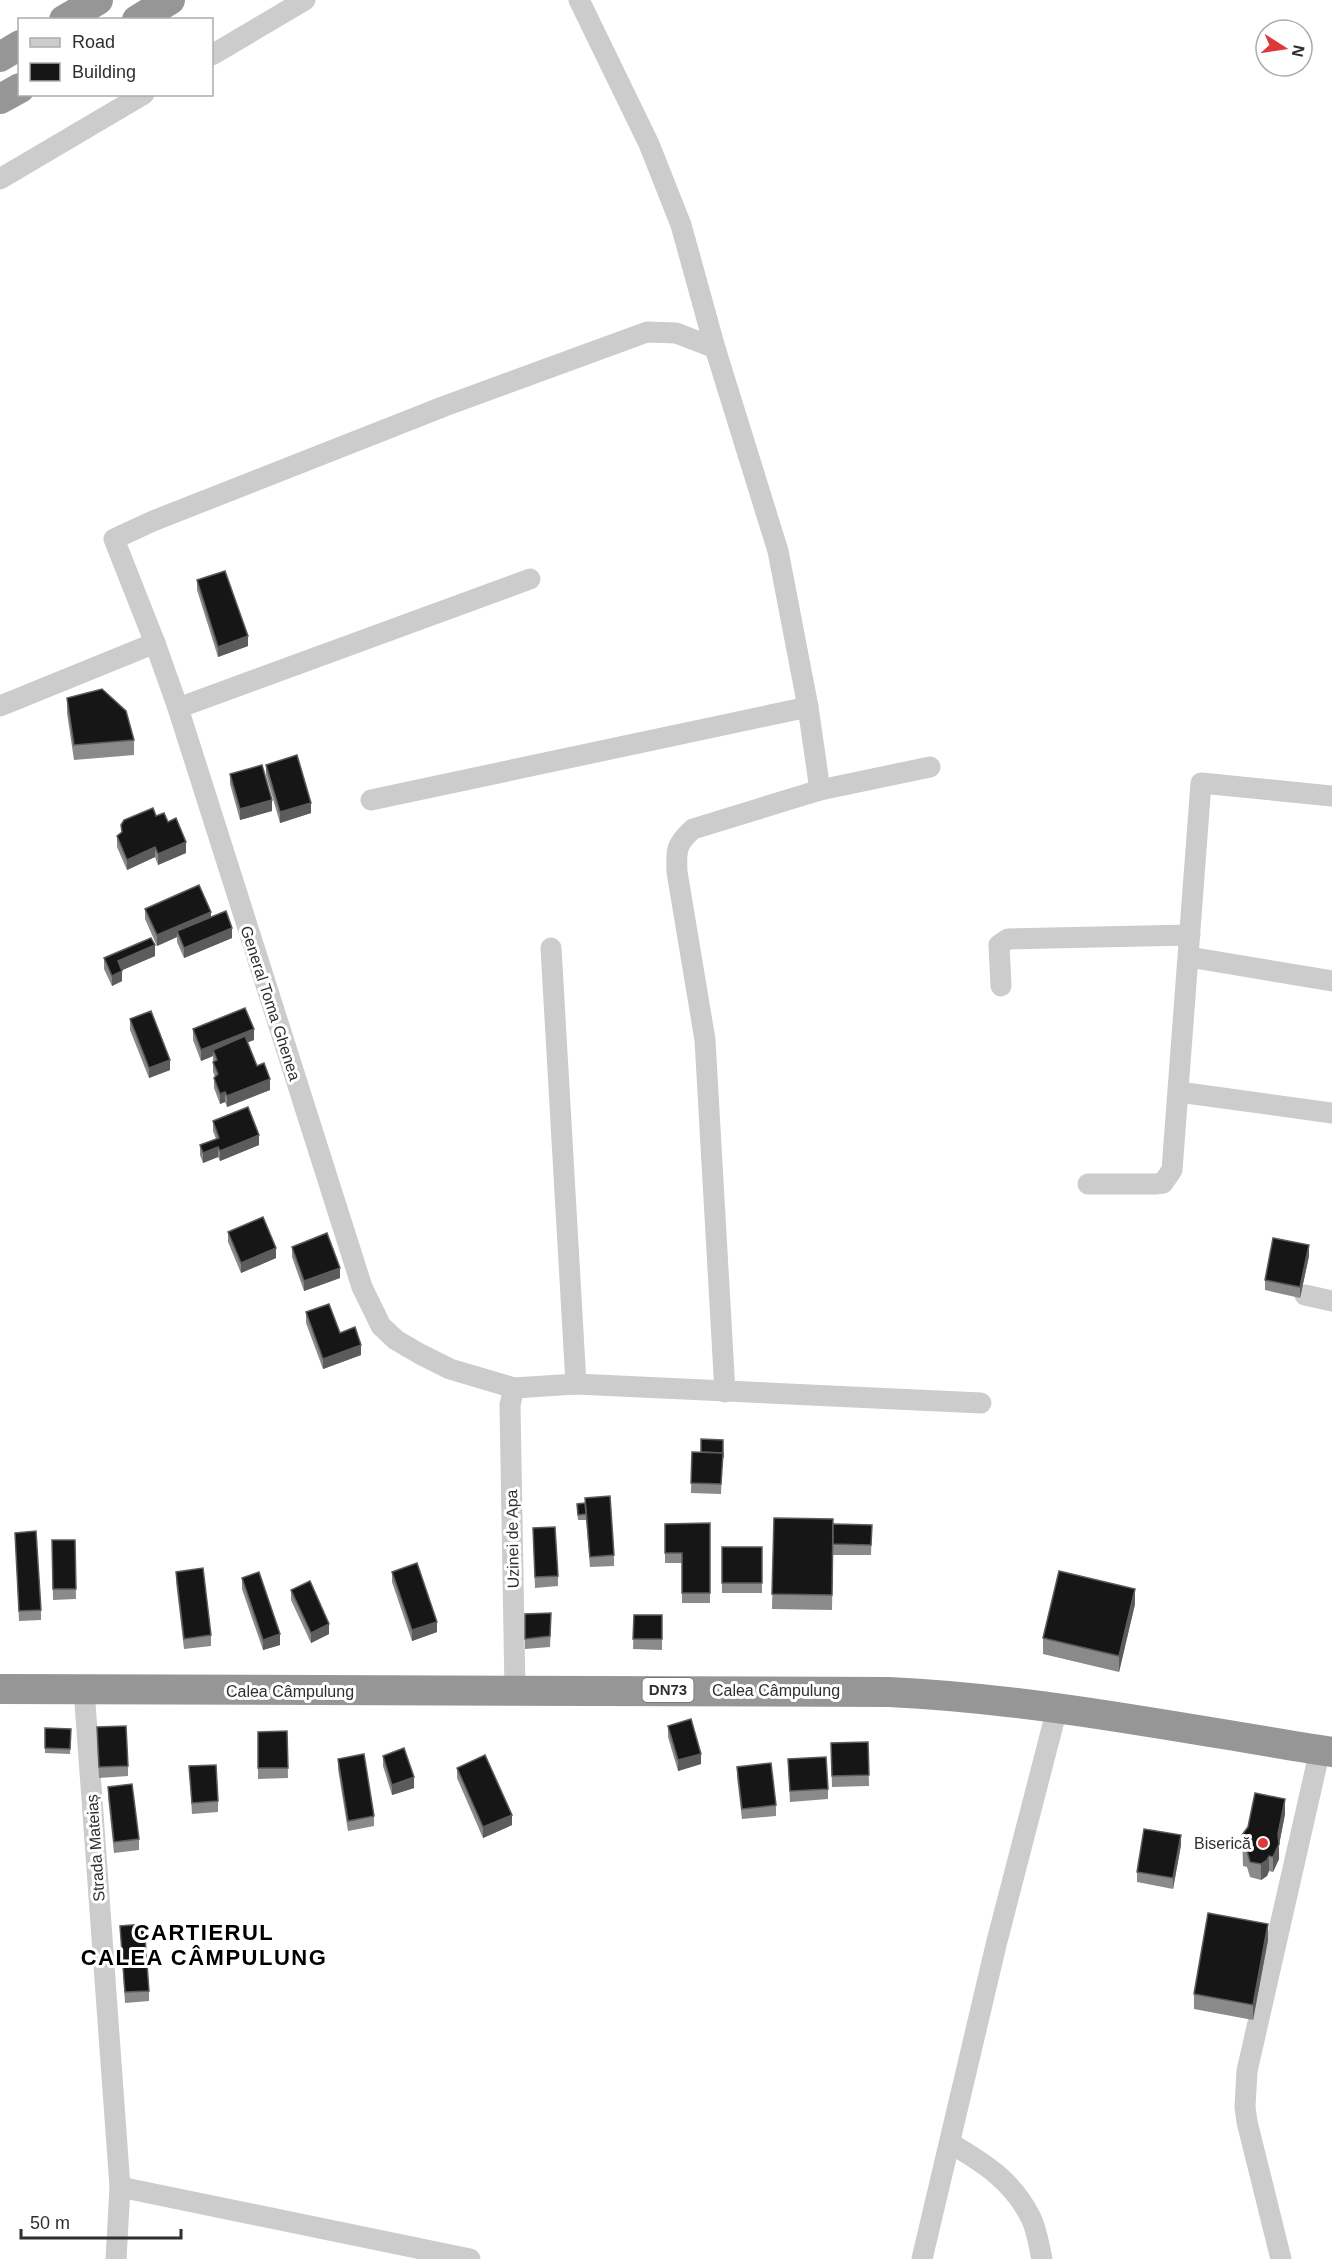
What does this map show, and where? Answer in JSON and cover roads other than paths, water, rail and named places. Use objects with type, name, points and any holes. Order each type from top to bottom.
[{"type":"highway","points":[[67,18],[98,0]]},
{"type":"highway","points":[[140,18],[170,0]]},
{"type":"highway","points":[[0,57],[18,46]]},
{"type":"highway","points":[[0,99],[18,89]]},
{"type":"highway","name":"Calea Câmpulung","points":[[0,1689],[889,1692],[979,1698],[1326,1751]]},
{"type":"street","points":[[213,54],[305,0]]},
{"type":"street","points":[[579,0],[649,144],[681,225],[715,348],[778,551],[808,707],[820,790]]},
{"type":"street","points":[[0,179],[141,96]]},
{"type":"street","name":"General Toma Ghenea","points":[[514,1388],[450,1369],[396,1340],[381,1326],[362,1287],[178,708],[114,539],[153,521],[446,406],[647,332],[676,333],[715,348]]},
{"type":"street","points":[[178,708],[530,579]]},
{"type":"street","points":[[0,706],[155,644]]},
{"type":"street","points":[[371,801],[808,707]]},
{"type":"street","points":[[724,1392],[705,1040],[677,872],[676,849],[693,829],[820,790],[930,767]]},
{"type":"street","points":[[1088,1184],[1163,1183],[1168,1177],[1174,1159],[1201,783],[1332,796]]},
{"type":"street","points":[[1001,986],[999,945],[1008,939],[1190,935]]},
{"type":"street","points":[[551,948],[576,1384]]},
{"type":"street","points":[[1189,957],[1332,981]]},
{"type":"street","points":[[1179,1092],[1332,1113]]},
{"type":"street","points":[[1305,1295],[1332,1301]]},
{"type":"street","points":[[514,1388],[576,1384],[981,1403]]},
{"type":"street","name":"Uzinei de Apa","points":[[514,1388],[510,1405],[515,1690]]},
{"type":"street","name":"Strada Mateiaș","points":[[84,1689],[120,2187],[116,2259]]},
{"type":"street","points":[[922,2259],[996,1945],[1057,1709]]},
{"type":"street","points":[[1281,2259],[1247,2122],[1246,2071],[1326,1751]]},
{"type":"street","points":[[950,2143],[987,2165],[1011,2187],[1031,2219],[1042,2259]]},
{"type":"street","points":[[120,2187],[470,2259]]},
{"type":"place","name":"Biserică","points":[[1263,1843]]},
{"type":"district","name":"CARTIERUL CALEA CÂMPULUNG","points":[[204,1944]]}]
